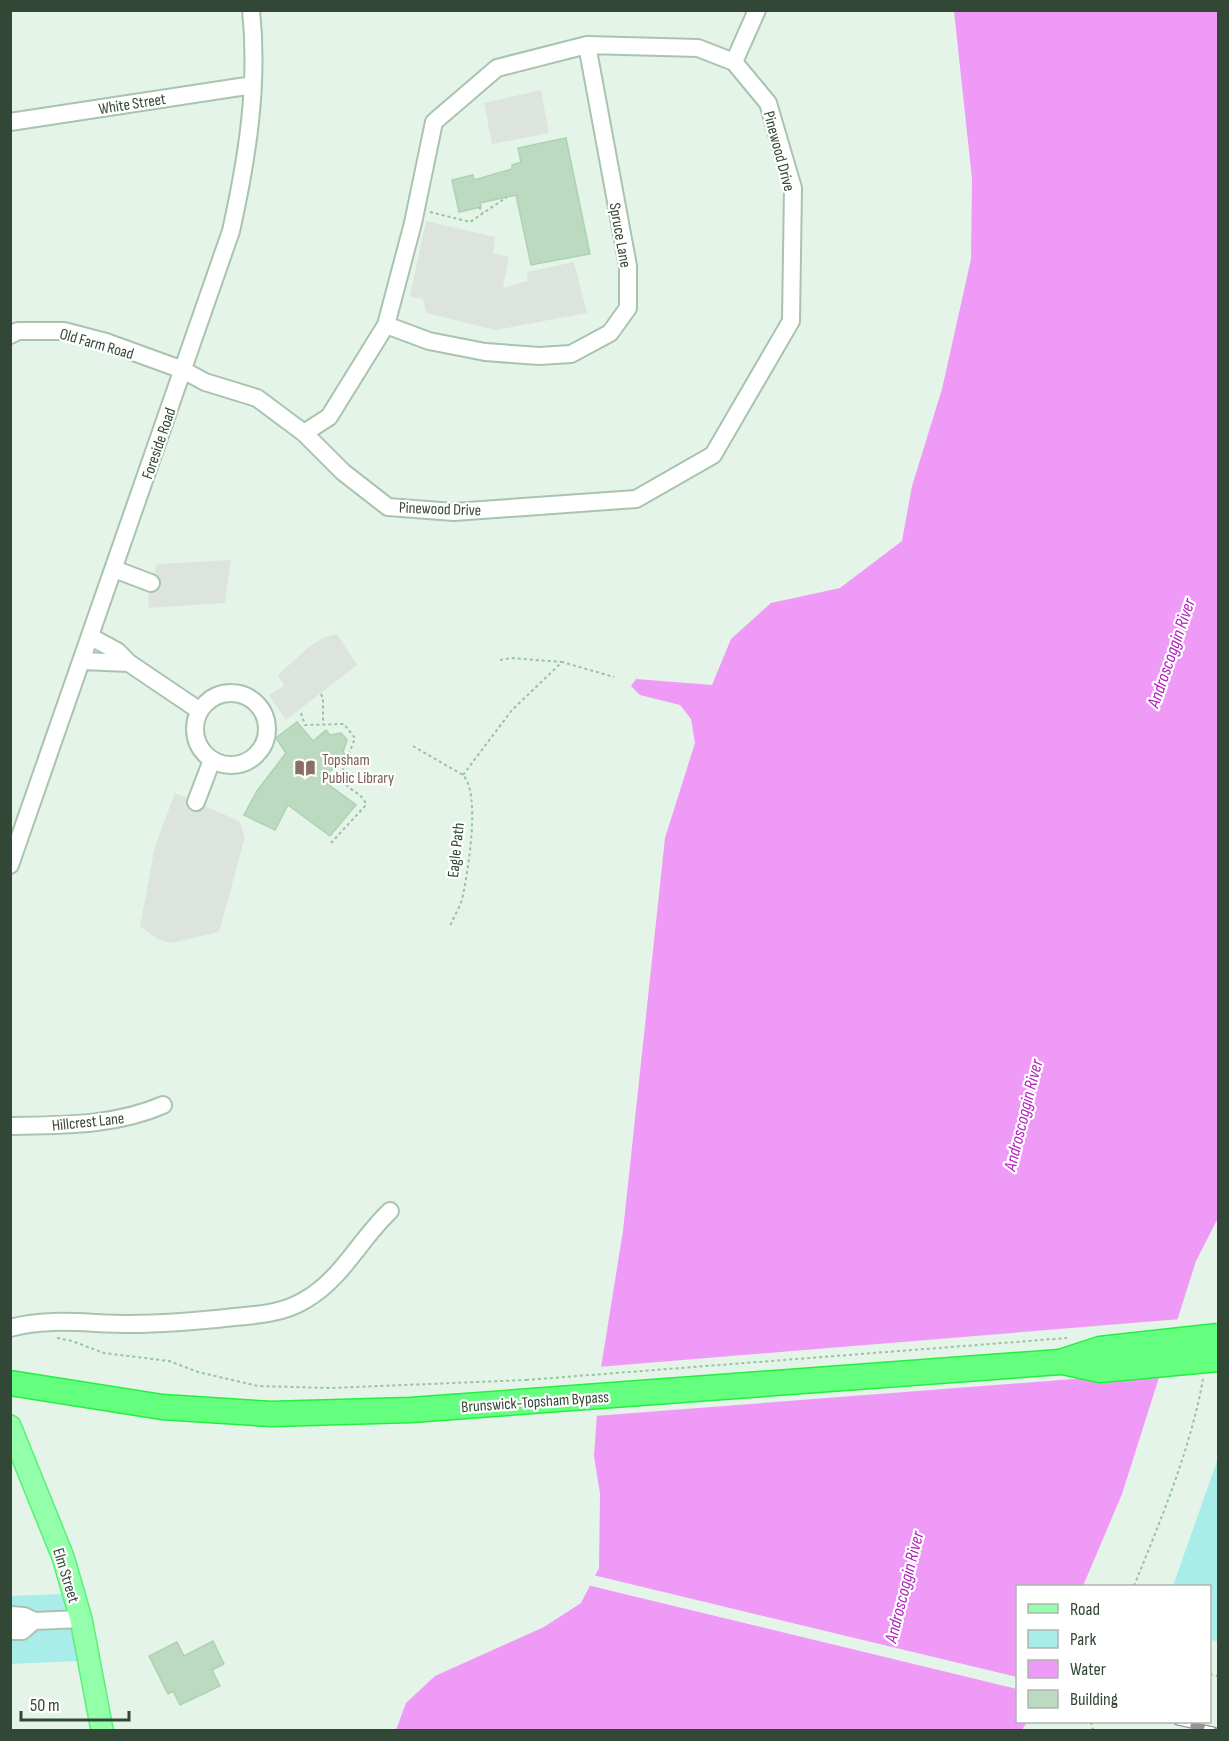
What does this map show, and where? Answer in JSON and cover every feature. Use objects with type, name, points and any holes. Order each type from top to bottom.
[{"type":"highway","points":[[1060,1362],[1100,1349],[1218,1336]]},
{"type":"highway","points":[[1060,1362],[1100,1370],[1218,1359]]},
{"type":"highway","name":"Brunswick-Topsham Bypass","points":[[10,1383],[47,1391],[162,1407],[271,1414],[411,1410],[1060,1362]]},
{"type":"main road","name":"Elm Street","points":[[10,1426],[63,1557],[81,1619],[102,1731]]},
{"type":"street","name":"Foreside Road","points":[[10,865],[14,846],[91,637],[231,231],[246,156],[253,85],[251,10]]},
{"type":"street","points":[[734,62],[757,10]]},
{"type":"street","name":"Pinewood Drive","points":[[183,370],[205,382],[257,398],[304,433],[343,472],[388,507],[454,512],[636,499],[713,454],[791,321],[793,188],[768,103],[734,62],[698,48],[587,45],[497,68],[434,122],[386,325],[329,417],[304,433]]},
{"type":"street","name":"Spruce Lane","points":[[386,325],[429,341],[485,352],[539,356],[571,354],[610,333],[628,308],[628,266],[587,45]]},
{"type":"street","name":"White Street","points":[[10,122],[253,85]]},
{"type":"street","name":"Old Farm Road","points":[[10,334],[18,331],[64,331],[106,342],[183,370]]},
{"type":"street","points":[[114,569],[151,583]]},
{"type":"street","points":[[91,637],[117,651],[129,663],[200,711]]},
{"type":"street","points":[[82,661],[129,663]]},
{"type":"street","points":[[237,694],[257,704],[267,724],[263,747],[255,756],[234,765],[212,760],[198,743],[196,722],[200,711],[216,697],[237,694]]},
{"type":"street","points":[[196,802],[212,760]]},
{"type":"street","name":"Hillcrest Lane","points":[[10,1126],[85,1124],[140,1115],[163,1105]]},
{"type":"street","points":[[10,1328],[35,1321],[167,1323],[257,1315],[288,1308],[306,1300],[328,1283],[375,1224],[390,1211]]},
{"type":"street","points":[[10,1615],[24,1616],[34,1621],[81,1619]]},
{"type":"street","points":[[10,1631],[22,1631],[34,1621]]},
{"type":"path","points":[[411,216],[470,222],[507,197]]},
{"type":"path","points":[[479,207],[483,213]]},
{"type":"path","points":[[500,660],[512,658],[562,662],[614,677]]},
{"type":"path","points":[[414,747],[464,775],[512,710],[562,662]]},
{"type":"path","points":[[321,694],[323,723]]},
{"type":"path","points":[[301,713],[305,725],[344,724],[352,731],[355,745],[341,775],[345,785],[360,795],[366,805],[331,843]]},
{"type":"path","name":"Eagle Path","points":[[450,926],[463,896],[470,848],[471,794],[468,780],[464,775]]},
{"type":"path","points":[[54,1338],[72,1341],[104,1353],[169,1361],[198,1372],[258,1386],[331,1388],[526,1380],[1069,1338]]},
{"type":"path","points":[[1135,1585],[1172,1490],[1197,1416],[1203,1379]]},
{"type":"green space","points":[[1218,1458],[1218,1642],[1211,1639],[1211,1585],[1173,1585]]},
{"type":"green space","points":[[63,1594],[78,1661],[11,1664],[10,1596]]},
{"type":"shaded area","points":[[541,90],[549,133],[492,144],[484,103]]},
{"type":"shaded area","points":[[426,221],[495,237],[493,253],[509,257],[503,288],[528,281],[527,272],[574,262],[587,313],[496,330],[426,313],[423,299],[410,296]]},
{"type":"shaded area","points":[[231,560],[225,603],[149,608],[148,592],[157,564]]},
{"type":"shaded area","points":[[337,634],[357,665],[286,720],[269,695],[284,686],[278,675],[309,647],[324,637]]},
{"type":"shaded area","points":[[175,793],[239,821],[245,837],[219,932],[171,943],[158,939],[140,926],[155,846]]},
{"type":"water","name":"Androscoggin River","points":[[954,11],[1218,11],[1218,1218],[1196,1261],[1122,1494],[1083,1585],[1016,1585],[1016,1723],[1026,1723],[1022,1730],[396,1730],[406,1703],[435,1676],[544,1627],[581,1603],[599,1568],[600,1494],[594,1456],[600,1374],[623,1231],[665,838],[695,743],[691,719],[680,705],[640,695],[631,686],[636,679],[712,685],[731,639],[771,603],[840,588],[902,541],[912,486],[942,389],[971,259],[972,179]]},
{"type":"pier","points":[[1181,1319],[1164,1372],[594,1416],[598,1367]]},
{"type":"pier","points":[[593,1575],[1016,1677],[1016,1689],[587,1585]]},
{"type":"building","points":[[566,138],[590,254],[531,265],[516,195],[480,203],[481,207],[459,212],[452,180],[473,175],[474,180],[512,169],[512,165],[521,162],[518,148]]},
{"type":"building","name":"Topsham Public Library","points":[[297,722],[313,741],[326,730],[330,735],[341,733],[347,740],[343,752],[347,757],[321,779],[356,805],[330,836],[288,805],[275,830],[244,815],[257,791],[286,753],[276,738]]},
{"type":"building","points":[[213,1641],[224,1664],[212,1670],[220,1686],[180,1705],[173,1691],[168,1694],[149,1656],[177,1642],[184,1656]]},
{"type":"railway","points":[[1182,1723],[1214,1730]]},
{"type":"place","name":"Topsham Public Library","points":[[305,768]]}]
